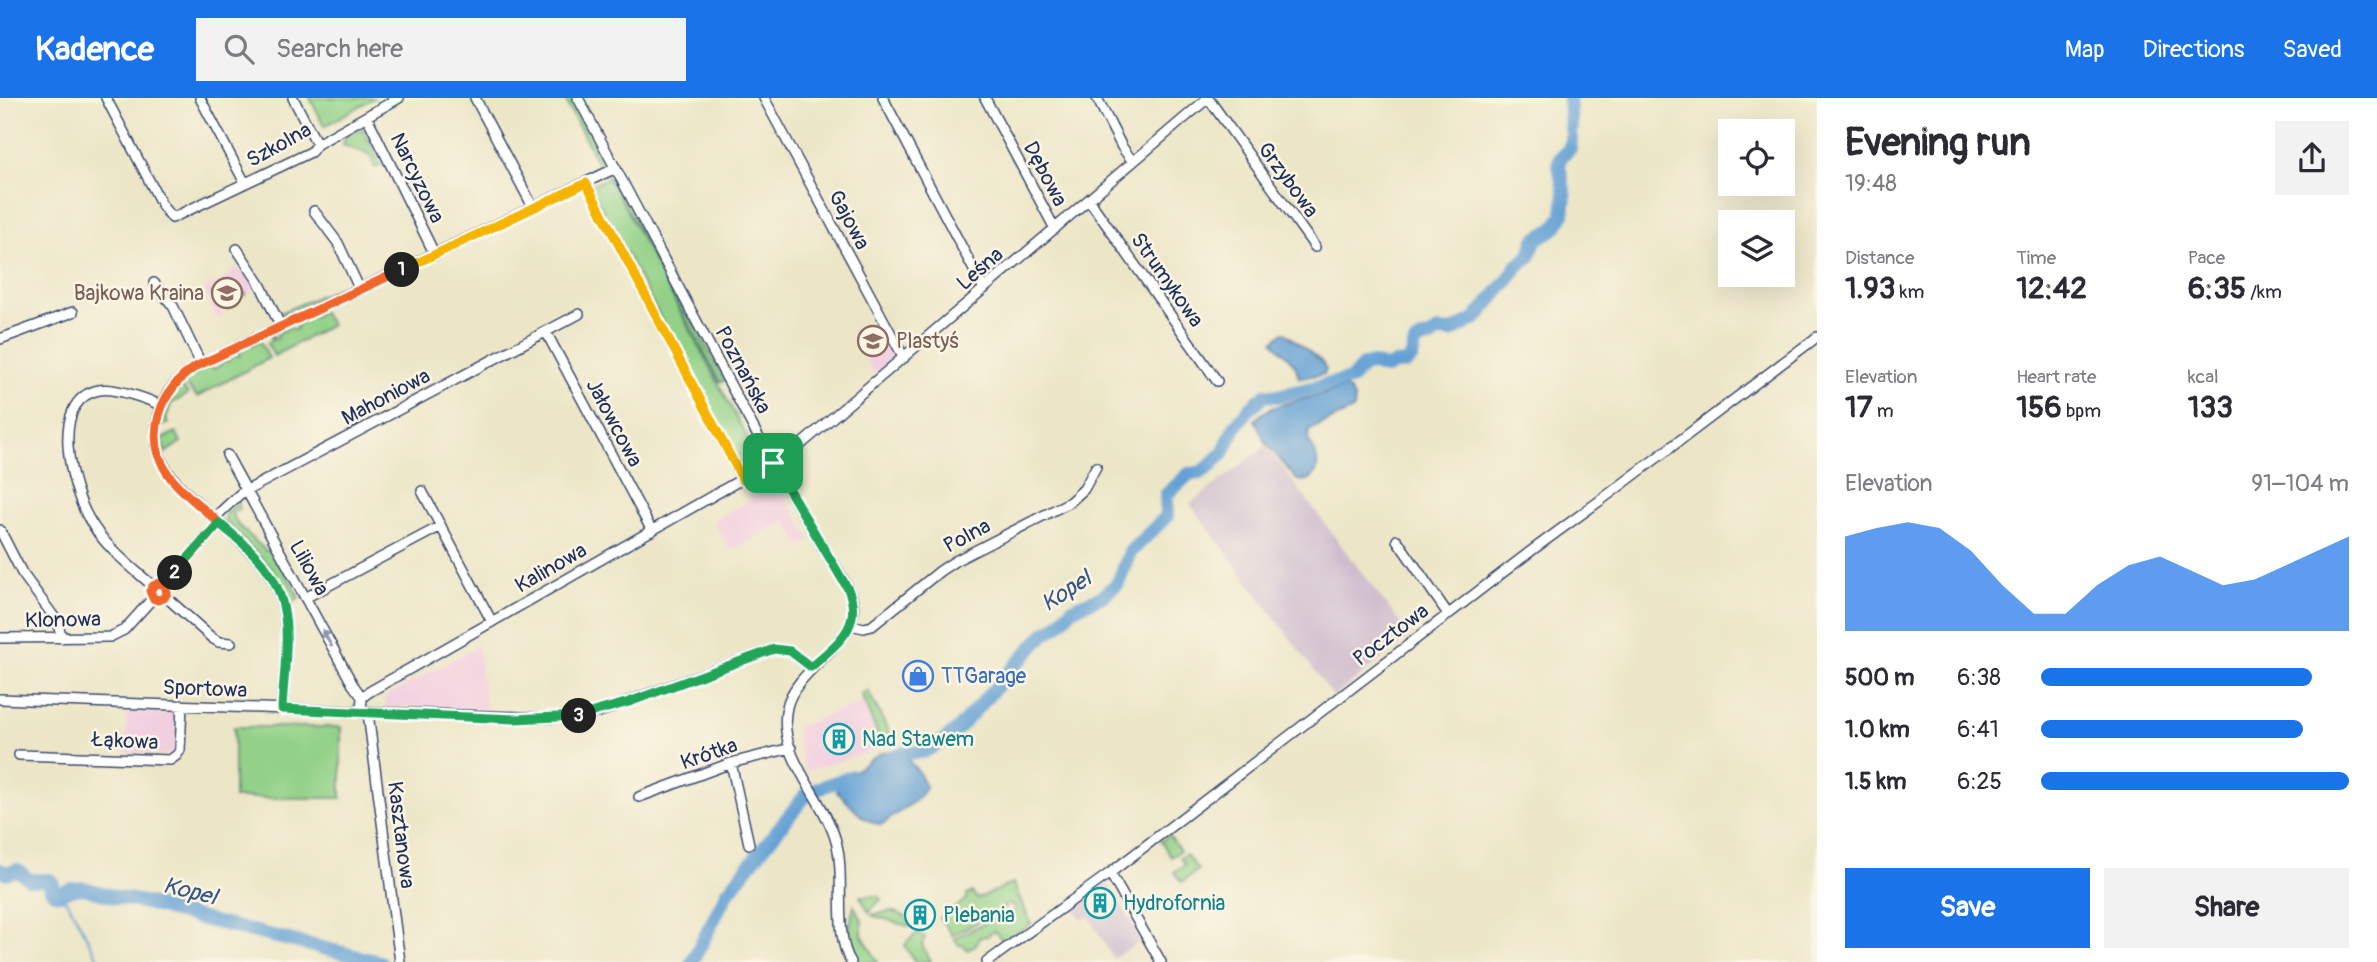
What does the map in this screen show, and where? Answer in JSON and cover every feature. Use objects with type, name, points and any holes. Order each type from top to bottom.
[{"type":"street","name":"Szkolna","points":[[106,98],[163,207],[172,218],[311,152],[317,144],[399,98]]},
{"type":"street","points":[[200,98],[245,183]]},
{"type":"street","points":[[293,98],[317,144]]},
{"type":"street","points":[[475,98],[533,207]]},
{"type":"street","name":"Poznańska","points":[[579,98],[773,463],[848,589],[853,610],[850,625]]},
{"type":"street","name":"Gajowa","points":[[764,98],[904,358]]},
{"type":"street","points":[[883,98],[984,289]]},
{"type":"street","name":"Dębowa","points":[[985,98],[1055,229]]},
{"type":"street","points":[[1097,98],[1122,147],[1133,162]]},
{"type":"street","name":"Leśna","points":[[773,463],[799,447],[1208,98]]},
{"type":"street","name":"Grzybowa","points":[[1208,98],[1315,247]]},
{"type":"street","name":"Narcyzowa","points":[[367,117],[435,255]]},
{"type":"street","points":[[282,709],[287,622],[283,599],[261,562],[179,486],[163,466],[156,436],[162,406],[178,380],[201,364],[616,168]]},
{"type":"street","points":[[586,183],[743,480]]},
{"type":"street","name":"Strumykowa","points":[[1089,200],[1217,381]]},
{"type":"street","points":[[314,211],[338,243],[360,290]]},
{"type":"street","points":[[237,249],[264,290],[281,327]]},
{"type":"street","points":[[153,283],[173,306],[201,364]]},
{"type":"street","points":[[0,338],[73,312]]},
{"type":"street","name":"Mahoniowa","points":[[216,521],[234,498],[246,491],[579,314]]},
{"type":"street","name":"Jałowcowa","points":[[546,332],[652,531]]},
{"type":"street","name":"Pocztowa","points":[[987,962],[1110,873],[1448,614],[1817,337]]},
{"type":"street","points":[[153,586],[108,544],[88,519],[70,468],[68,434],[74,410],[82,399],[94,391],[112,391],[162,406]]},
{"type":"street","name":"Liliowa","points":[[226,455],[362,697]]},
{"type":"street","name":"Kalinowa","points":[[362,697],[773,463]]},
{"type":"street","name":"Polna","points":[[850,625],[864,628],[872,626],[956,561],[1070,502],[1084,489],[1096,467]]},
{"type":"street","points":[[422,491],[492,622]]},
{"type":"street","points":[[165,585],[216,521]]},
{"type":"street","points":[[305,598],[441,526]]},
{"type":"street","points":[[0,530],[22,573],[57,621],[62,638]]},
{"type":"street","points":[[1397,540],[1448,614]]},
{"type":"street","points":[[165,585],[159,583],[150,591],[153,598],[160,600],[166,597]]},
{"type":"street","points":[[165,585],[166,597]]},
{"type":"street","points":[[166,597],[212,638],[231,643]]},
{"type":"street","name":"Klonowa","points":[[0,638],[103,638],[116,635],[124,630],[153,598]]},
{"type":"street","points":[[850,625],[841,639],[811,667],[795,688],[786,709],[785,726],[798,767],[832,827],[837,841],[843,942],[851,962]]},
{"type":"street","name":"Sportowa","points":[[0,699],[514,719],[581,716],[629,702],[774,649],[790,651],[811,667]]},
{"type":"street","points":[[362,697],[365,713]]},
{"type":"street","name":"Łąkowa","points":[[19,755],[170,760],[180,750],[182,705]]},
{"type":"street","name":"Kasztanowa","points":[[365,713],[399,961]]},
{"type":"street","name":"Krótka","points":[[639,797],[731,763],[791,748]]},
{"type":"street","points":[[731,763],[749,844]]},
{"type":"street","points":[[1110,873],[1161,962]]},
{"type":"shaded area","name":"Bajkowa Kraina","points":[[235,267],[257,288],[235,299],[237,304],[221,311],[223,316],[217,319],[204,289],[224,280]]},
{"type":"shaded area","name":"Plastyś","points":[[877,318],[894,350],[892,359],[874,374],[851,331]]},
{"type":"shaded area","points":[[1266,446],[1410,636],[1334,697],[1190,504]]},
{"type":"shaded area","points":[[757,476],[768,477],[778,484],[811,540],[801,546],[786,520],[731,551],[713,521],[751,499],[743,484]]},
{"type":"shaded area","points":[[478,646],[486,709],[385,706],[385,697]]},
{"type":"shaded area","points":[[863,702],[879,741],[873,750],[805,772],[796,727]]},
{"type":"shaded area","points":[[127,712],[171,713],[176,719],[175,750],[169,755],[125,752]]},
{"type":"shaded area","points":[[1107,881],[1142,941],[1113,958],[1089,916],[1082,920],[1073,906]]},
{"type":"green space","points":[[310,98],[374,98],[324,126]]},
{"type":"green space","points":[[564,98],[574,98],[607,160],[602,171]]},
{"type":"green space","points":[[362,128],[381,165],[375,168],[369,154],[343,145],[345,137]]},
{"type":"green space","points":[[606,177],[616,178],[725,381],[720,382],[613,182]]},
{"type":"green space","points":[[605,179],[612,183],[758,458],[757,464],[746,470],[744,475],[590,186]]},
{"type":"green space","points":[[349,283],[349,286],[284,317],[280,313]]},
{"type":"green space","points":[[225,286],[232,293],[239,288],[246,294],[235,299],[237,304],[227,309],[221,301],[216,303],[212,294]]},
{"type":"green space","points":[[322,312],[331,325],[274,356],[267,343],[272,340],[271,337],[278,338],[277,334],[290,327],[294,330],[296,325]]},
{"type":"green space","points":[[260,341],[269,358],[197,397],[183,382],[209,366],[213,369],[221,365],[220,361],[223,359],[225,362],[230,360],[228,356],[234,353],[236,356],[240,355],[238,352]]},
{"type":"green space","points":[[181,386],[188,394],[171,404],[166,419],[168,423],[161,426],[167,404]]},
{"type":"green space","points":[[176,432],[181,442],[165,453],[161,439]]},
{"type":"green space","points":[[238,502],[240,508],[232,513],[238,525],[266,551],[273,548],[299,598],[289,604],[272,569],[225,521],[226,514]]},
{"type":"green space","points":[[868,691],[890,734],[880,740],[861,694]]},
{"type":"green space","points":[[234,727],[341,727],[341,798],[234,798]]},
{"type":"green space","points":[[1169,835],[1180,851],[1171,857],[1161,841]]},
{"type":"green space","points":[[1186,854],[1198,870],[1182,882],[1174,872],[1185,864],[1180,858]]},
{"type":"green space","points":[[1013,883],[1031,924],[1004,943],[995,931],[980,937],[968,950],[959,945],[954,938],[1008,912],[1008,915],[1015,910],[1013,905],[1004,905],[1005,908],[952,935],[940,918],[967,899],[967,895],[972,892],[977,899]]},
{"type":"green space","points":[[860,896],[878,896],[881,899],[869,912]]},
{"type":"green space","points":[[854,906],[862,920],[862,935],[878,962],[859,962],[852,948],[850,928]]},
{"type":"green space","points":[[891,911],[905,916],[912,926],[916,924],[918,929],[871,915]]},
{"type":"green space","points":[[917,933],[925,937],[922,945],[931,962],[915,962],[905,946]]},
{"type":"water","points":[[1284,332],[1321,361],[1326,369],[1324,374],[1299,378],[1295,365],[1273,341]]},
{"type":"water","points":[[1345,387],[1353,397],[1353,410],[1309,430],[1308,441],[1315,453],[1317,467],[1312,478],[1297,480],[1266,443],[1255,420],[1263,413],[1285,403]]},
{"type":"water","points":[[898,749],[918,771],[926,787],[916,800],[881,825],[856,812],[837,792],[837,783],[879,754]]},
{"type":"waterway","name":"Kopel","points":[[1569,98],[1571,129]]},
{"type":"waterway","name":"Kopel","points":[[887,760],[903,753],[923,752],[945,740],[1044,634],[1057,626],[1072,609],[1101,597],[1118,583],[1130,552],[1167,516],[1166,495],[1189,474],[1200,473],[1223,453],[1235,427],[1265,395],[1277,396],[1351,379],[1364,365],[1373,364],[1386,368],[1406,363],[1412,357],[1415,343],[1438,331],[1451,332],[1476,318],[1517,266],[1529,257],[1535,240],[1555,228],[1563,215],[1565,195],[1559,165],[1560,158],[1570,148],[1571,138]]},
{"type":"waterway","name":"Kopel","points":[[692,962],[727,893],[805,796],[853,776]]},
{"type":"waterway","name":"Kopel","points":[[0,870],[6,873],[17,870],[30,880],[50,880],[54,893],[84,888],[380,962]]},
{"type":"waterway","points":[[59,894],[69,904],[100,962]]},
{"type":"place","name":"Bajkowa Kraina","points":[[227,293]]},
{"type":"place","name":"Plastyś","points":[[873,341]]},
{"type":"place","name":"TTGarage","points":[[918,676]]},
{"type":"place","name":"Nad Stawem","points":[[839,739]]},
{"type":"place","name":"Hydrofornia","points":[[1100,903]]},
{"type":"place","name":"Plebania","points":[[920,915]]},
{"type":"route","points":[[773,463],[743,480],[586,183],[225,352],[180,378],[159,412],[157,447],[168,474],[219,523],[165,585],[167,593],[164,598],[157,600],[150,594],[155,584],[165,585],[212,531],[219,523],[261,562],[283,599],[287,622],[282,709],[514,719],[581,716],[629,702],[774,649],[790,651],[811,667],[848,630],[853,615],[852,599],[773,463]]}]
